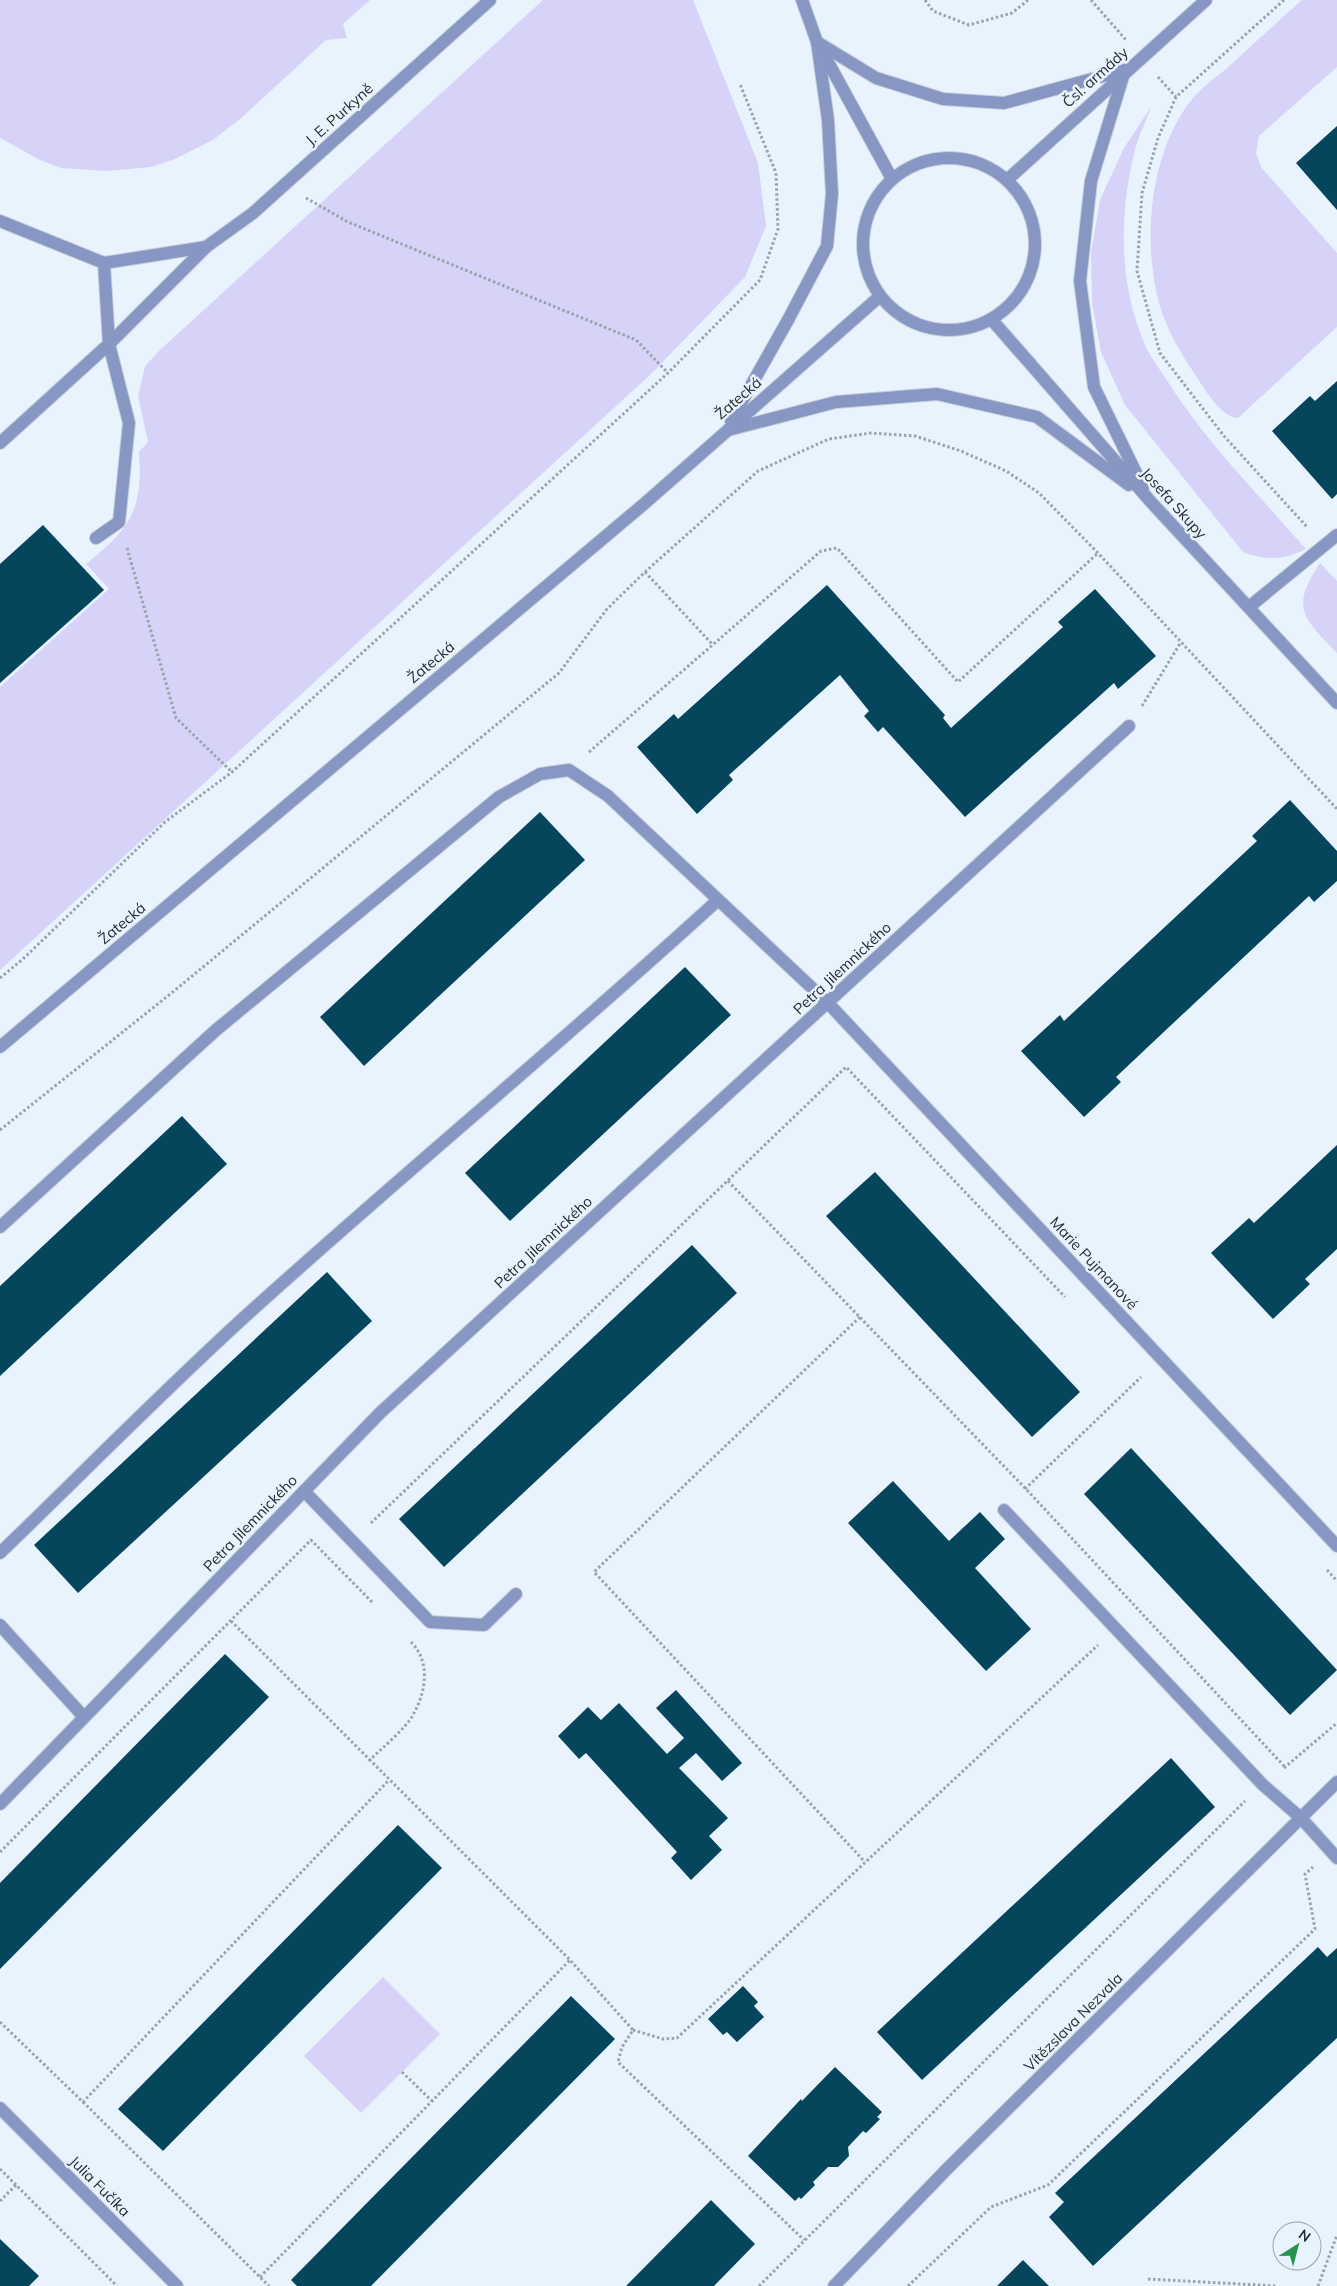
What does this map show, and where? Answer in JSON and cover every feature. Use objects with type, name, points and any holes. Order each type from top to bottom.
[{"type":"street","name":"J. E. Purkyně","points":[[0,443],[109,344],[206,247],[253,213],[490,0]]},
{"type":"street","points":[[802,0],[817,42],[892,179]]},
{"type":"street","name":"Čsl. armády","points":[[1007,180],[1125,70],[1206,0]]},
{"type":"street","points":[[817,42],[876,78],[943,99],[1004,103],[1125,70]]},
{"type":"street","points":[[726,431],[827,246],[832,194],[828,120],[817,42]]},
{"type":"street","points":[[1125,70],[1091,182],[1080,281],[1094,387],[1151,502]]},
{"type":"street","points":[[937,158],[962,158],[986,166],[1007,180],[1024,201],[1034,227],[1035,254],[1028,281],[1013,303],[992,320],[968,329],[943,331],[919,326],[897,314],[879,297],[867,274],[862,248],[865,222],[868,214],[875,198],[892,179],[913,166],[937,158]]},
{"type":"street","points":[[0,222],[104,263],[109,344],[129,423],[119,522],[96,538]]},
{"type":"street","name":"J. E. Purkyně","points":[[104,263],[206,247]]},
{"type":"street","name":"Žatecká","points":[[0,1047],[636,510],[879,297]]},
{"type":"street","name":"Josefa Skupy","points":[[992,320],[1151,502],[1337,703]]},
{"type":"street","points":[[726,431],[836,402],[937,394],[1037,417],[1151,502]]},
{"type":"street","points":[[1248,606],[1325,547],[1337,535]]},
{"type":"street","name":"Petra Jilemnického","points":[[0,1804],[380,1413],[1129,726]]},
{"type":"street","points":[[0,1227],[216,1030],[499,797],[540,774],[569,770]]},
{"type":"street","name":"Marie Pujmanové","points":[[569,770],[608,796],[828,1003],[1337,1546]]},
{"type":"street","points":[[0,1553],[254,1309],[434,1149],[583,1022],[718,900]]},
{"type":"street","points":[[304,1491],[430,1622],[484,1626],[516,1594]]},
{"type":"street","points":[[1004,1510],[1262,1785],[1301,1818],[1334,1854]]},
{"type":"street","points":[[0,1624],[84,1717]]},
{"type":"street","name":"Vítězslava Nezvala","points":[[834,2286],[947,2169],[1337,1782]]},
{"type":"street","name":"Julia Fučíka","points":[[0,2108],[176,2286]]},
{"type":"path","points":[[925,0],[933,11],[969,25],[1012,13],[1028,0]]},
{"type":"path","points":[[1091,0],[1104,14]]},
{"type":"path","points":[[1284,0],[1176,97],[1158,138],[1142,193],[1137,271],[1160,353],[1224,436],[1325,547]]},
{"type":"path","points":[[0,978],[23,959],[165,822],[232,772],[668,373],[760,280],[778,229],[776,173],[740,84]]},
{"type":"path","points":[[283,186],[348,222],[636,340],[668,373]]},
{"type":"path","points":[[0,1130],[174,991],[559,673],[608,609],[645,572],[758,471],[829,439],[871,433],[915,436],[961,451],[1006,471],[1039,493],[1098,553],[1337,809]]},
{"type":"path","points":[[119,522],[176,718],[232,772]]},
{"type":"path","points":[[569,770],[821,551],[837,548],[958,682],[1098,553]]},
{"type":"path","points":[[645,572],[713,645]]},
{"type":"path","points":[[1129,726],[1181,642]]},
{"type":"path","points":[[374,1520],[846,1067]]},
{"type":"path","points":[[728,1181],[1025,1488],[1285,1767]]},
{"type":"path","points":[[860,1318],[594,1572],[865,1862]]},
{"type":"path","points":[[1004,1510],[1141,1376]]},
{"type":"path","points":[[0,1852],[311,1540],[378,1608]]},
{"type":"path","points":[[231,1621],[570,1960],[633,2030],[663,2039],[676,2038],[1115,1629]]},
{"type":"path","points":[[370,1760],[413,1716],[422,1692],[426,1671],[417,1648],[411,1641]]},
{"type":"path","points":[[759,2286],[1240,1805],[1337,1723]]},
{"type":"path","points":[[83,2102],[389,1780]]},
{"type":"path","points":[[908,2286],[991,2207],[1048,2185],[1315,1929],[1305,1874],[1334,1854]]},
{"type":"path","points":[[260,2277],[570,1960]]},
{"type":"path","points":[[0,2022],[269,2286]]},
{"type":"path","points":[[633,2030],[622,2047],[618,2062],[804,2240]]},
{"type":"path","points":[[402,2072],[432,2101]]},
{"type":"path","points":[[0,2169],[117,2286]]},
{"type":"path","points":[[0,2201],[16,2185]]},
{"type":"path","points":[[1318,2286],[1337,2235]]},
{"type":"path","points":[[1148,2279],[1277,2286]]},
{"type":"shaded area","points":[[0,0],[370,0],[343,24],[347,38],[326,40],[240,119],[213,140],[173,160],[151,167],[106,171],[61,168],[40,160],[0,138]]},
{"type":"shaded area","points":[[543,0],[693,0],[758,163],[766,226],[745,277],[650,375],[0,970],[0,687],[109,589],[86,564],[124,528],[136,503],[140,472],[139,452],[148,442],[138,396],[145,366],[161,349]]},
{"type":"shaded area","points":[[1302,0],[1337,0],[1337,67],[1259,136],[1256,153],[1261,167],[1337,253],[1337,327],[1238,418],[1223,411],[1210,396],[1178,348],[1162,313],[1153,271],[1151,245],[1154,193],[1159,167],[1167,143],[1178,120],[1192,99]]},
{"type":"shaded area","points":[[1151,107],[1135,150],[1126,199],[1124,224],[1126,274],[1130,299],[1137,323],[1150,355],[1181,402],[1215,446],[1306,549],[1290,555],[1267,558],[1243,552],[1125,405],[1101,352],[1092,303],[1091,252],[1100,200],[1124,148]]},
{"type":"shaded area","points":[[1320,563],[1337,581],[1337,653],[1316,630],[1304,611],[1305,591]]},
{"type":"shaded area","points":[[383,1977],[440,2034],[361,2113],[304,2056]]},
{"type":"building","points":[[1337,126],[1337,210],[1296,163]]},
{"type":"building","points":[[1337,381],[1337,494],[1332,499],[1272,431],[1310,396],[1315,401]]},
{"type":"building","points":[[43,525],[104,590],[0,683],[0,564]]},
{"type":"building","points":[[827,585],[945,715],[943,718],[951,728],[1063,627],[1058,622],[1095,589],[1156,656],[1118,689],[1114,683],[965,817],[883,727],[878,732],[864,716],[869,711],[840,675],[729,775],[733,780],[697,814],[637,747],[674,714],[678,719]]},
{"type":"building","points":[[1290,800],[1337,851],[1337,881],[1314,902],[1309,896],[1116,1077],[1121,1082],[1084,1117],[1021,1051],[1060,1015],[1064,1021],[1257,841],[1252,836]]},
{"type":"building","points":[[540,812],[585,860],[364,1066],[320,1017]]},
{"type":"building","points":[[685,967],[731,1015],[510,1221],[465,1173]]},
{"type":"building","points":[[182,1116],[227,1164],[0,1376],[0,1286]]},
{"type":"building","points":[[1337,1145],[1337,1249],[1305,1279],[1310,1284],[1273,1319],[1211,1253],[1249,1218],[1254,1223]]},
{"type":"building","points":[[875,1172],[1080,1392],[1032,1437],[826,1216]]},
{"type":"building","points":[[692,1245],[737,1293],[444,1567],[399,1519]]},
{"type":"building","points":[[327,1272],[372,1321],[78,1593],[34,1545]]},
{"type":"building","points":[[1131,1448],[1337,1670],[1290,1715],[1084,1494]]},
{"type":"building","points":[[893,1481],[949,1541],[980,1512],[1005,1539],[975,1568],[1031,1629],[986,1671],[848,1523]]},
{"type":"building","points":[[225,1654],[269,1697],[0,1969],[0,1883]]},
{"type":"building","points":[[676,1690],[742,1763],[722,1781],[696,1753],[679,1768],[728,1818],[709,1836],[722,1850],[691,1880],[671,1858],[677,1852],[586,1753],[579,1759],[558,1736],[588,1707],[601,1720],[619,1703],[667,1754],[684,1738],[656,1708]]},
{"type":"building","points":[[1171,1758],[1215,1807],[922,2080],[877,2032]]},
{"type":"building","points":[[398,1825],[442,1868],[163,2151],[118,2109]]},
{"type":"building","points":[[1318,1947],[1327,1957],[1337,1948],[1337,2038],[1093,2266],[1049,2217],[1064,2202],[1055,2193]]},
{"type":"building","points":[[743,1986],[758,2002],[754,2006],[764,2017],[737,2042],[727,2032],[723,2035],[708,2019]]},
{"type":"building","points":[[571,1996],[615,2039],[371,2286],[297,2286],[291,2280]]},
{"type":"building","points":[[835,2067],[882,2112],[877,2117],[880,2119],[866,2133],[863,2131],[848,2147],[849,2156],[838,2167],[828,2167],[813,2182],[815,2185],[801,2199],[799,2197],[795,2201],[748,2156],[801,2099],[802,2101]]},
{"type":"building","points":[[711,2200],[755,2244],[714,2286],[626,2286]]},
{"type":"building","points":[[0,2239],[39,2276],[29,2286],[0,2286]]},
{"type":"building","points":[[1023,2260],[1049,2286],[997,2286]]}]
